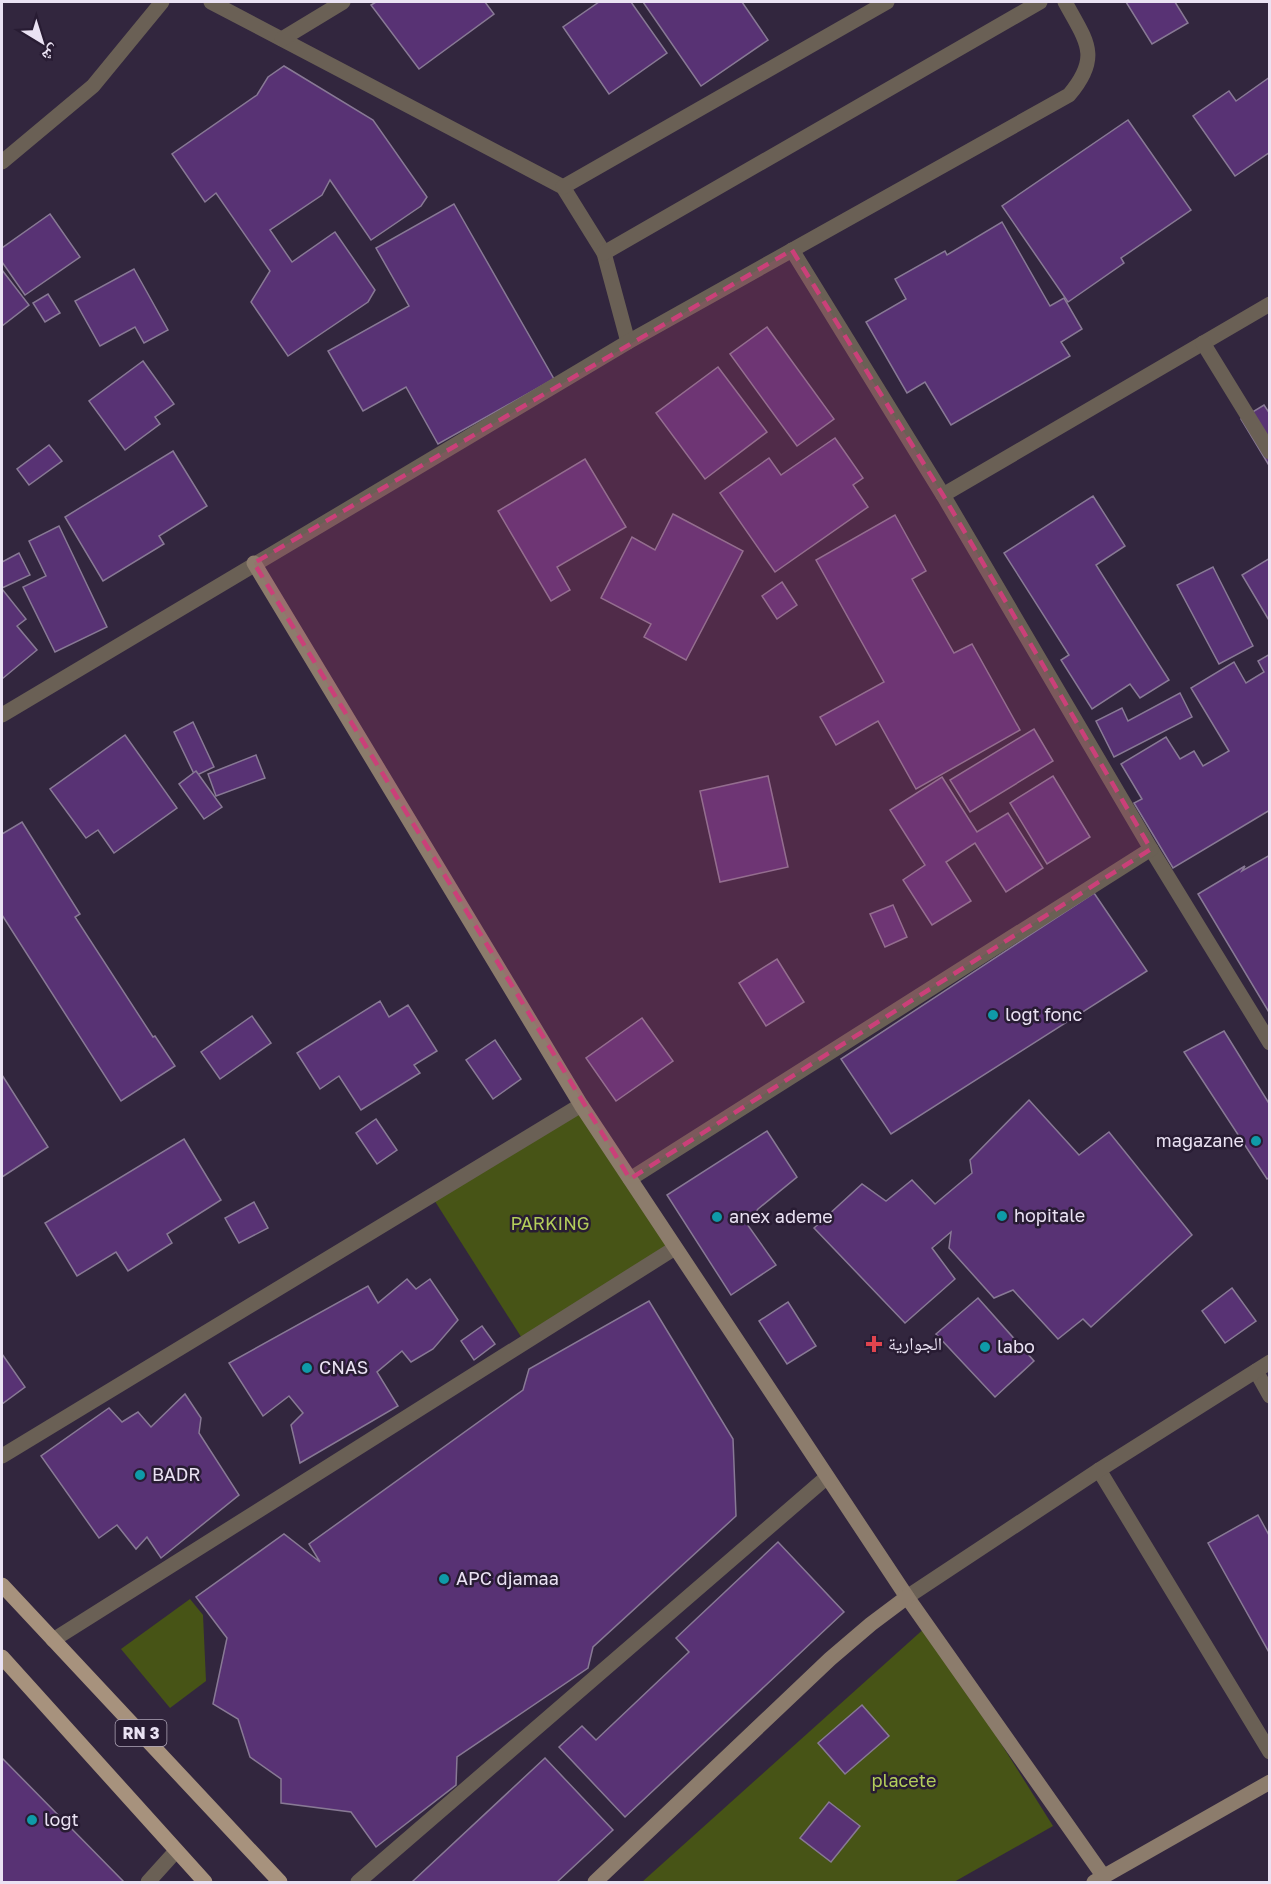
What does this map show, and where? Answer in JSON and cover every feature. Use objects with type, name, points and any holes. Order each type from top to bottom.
[{"type":"main road","name":"RN 3","points":[[2,1585],[280,1882]]},
{"type":"main road","name":"RN 3","points":[[2,1657],[205,1882]]},
{"type":"street","points":[[2,162],[93,86],[162,2]]},
{"type":"street","points":[[211,2],[563,187],[604,253],[628,342]]},
{"type":"street","points":[[282,39],[343,2]]},
{"type":"street","points":[[563,187],[887,2]]},
{"type":"street","points":[[604,253],[1040,2]]},
{"type":"street","points":[[2,715],[628,342],[1069,95],[1083,78],[1089,59],[1085,41],[1065,2]]},
{"type":"street","points":[[792,250],[943,495],[1151,849],[1269,1043]]},
{"type":"street","points":[[943,495],[1269,304]]},
{"type":"street","points":[[1203,343],[1269,452]]},
{"type":"street","points":[[254,563],[581,1105],[907,1598],[1099,1880],[1269,1782]]},
{"type":"street","points":[[630,1179],[1151,849]]},
{"type":"street","points":[[2,1456],[581,1105]]},
{"type":"street","points":[[53,1640],[675,1248]]},
{"type":"street","points":[[595,1882],[830,1659],[871,1624],[1099,1470],[1269,1362]]},
{"type":"street","points":[[1256,1371],[1269,1396]]},
{"type":"street","points":[[1099,1470],[1269,1752]]},
{"type":"street","points":[[358,1882],[827,1477]]},
{"type":"street","points":[[148,1882],[176,1851]]},
{"type":"highlighted area","points":[[792,250],[943,495],[1151,849],[630,1179],[254,563]]},
{"type":"green space","name":"PARKING","points":[[579,1111],[672,1246],[525,1343],[431,1195]]},
{"type":"green space","points":[[190,1599],[203,1615],[206,1681],[170,1708],[121,1649]]},
{"type":"green space","name":"placete","points":[[927,1626],[1053,1826],[954,1882],[642,1882]]},
{"type":"building","points":[[376,2],[485,2],[494,14],[419,69],[371,5]]},
{"type":"building","points":[[599,2],[631,2],[667,53],[609,94],[563,27]]},
{"type":"building","points":[[643,2],[742,2],[768,40],[701,86]]},
{"type":"building","points":[[1126,2],[1175,2],[1188,23],[1152,44]]},
{"type":"building","points":[[284,66],[373,120],[427,197],[421,206],[371,240],[330,180],[322,195],[270,230],[292,262],[335,232],[375,290],[368,302],[288,356],[251,302],[270,271],[216,193],[205,202],[172,154],[257,95],[268,77]]},
{"type":"building","points":[[1270,77],[1270,152],[1235,176],[1193,116],[1229,91],[1236,101]]},
{"type":"building","points":[[1128,120],[1191,210],[1121,258],[1124,263],[1068,302],[1002,206]]},
{"type":"building","points":[[454,204],[554,379],[438,444],[406,387],[363,411],[328,351],[409,306],[376,248]]},
{"type":"building","points":[[50,214],[80,257],[25,295],[2,262],[2,248]]},
{"type":"building","points":[[1002,222],[1050,306],[1064,298],[1082,329],[1061,342],[1070,356],[951,425],[925,382],[907,393],[866,322],[906,299],[895,279],[945,251],[947,255]]},
{"type":"building","points":[[134,269],[168,330],[144,343],[135,327],[100,346],[75,301]]},
{"type":"building","points":[[2,270],[29,305],[2,326]]},
{"type":"building","points":[[48,294],[60,313],[45,322],[33,303]]},
{"type":"building","points":[[767,327],[834,419],[797,446],[730,354]]},
{"type":"building","points":[[143,361],[174,404],[155,417],[160,424],[125,450],[89,401]]},
{"type":"building","points":[[718,367],[767,432],[705,479],[656,413]]},
{"type":"building","points":[[1264,405],[1270,414],[1270,467],[1241,419]]},
{"type":"building","points":[[835,438],[863,478],[853,485],[868,507],[775,572],[720,493],[769,458],[781,475]]},
{"type":"building","points":[[49,445],[62,461],[29,485],[17,469]]},
{"type":"building","points":[[173,451],[207,506],[159,536],[164,544],[103,581],[65,517]]},
{"type":"building","points":[[585,459],[626,527],[557,567],[570,590],[551,601],[498,511]]},
{"type":"building","points":[[1093,496],[1125,546],[1096,565],[1169,680],[1140,698],[1130,684],[1092,709],[1061,660],[1069,655],[1004,553]]},
{"type":"building","points":[[673,514],[743,551],[686,660],[644,637],[651,624],[601,598],[632,537],[655,550]]},
{"type":"building","points":[[895,515],[926,571],[912,579],[954,653],[972,644],[1020,730],[916,789],[878,721],[836,745],[820,717],[884,682],[816,560]]},
{"type":"building","points":[[59,526],[107,627],[55,652],[23,587],[46,576],[29,541]]},
{"type":"building","points":[[19,553],[30,575],[2,588],[2,562]]},
{"type":"building","points":[[1270,558],[1270,622],[1242,575]]},
{"type":"building","points":[[1213,567],[1253,646],[1219,664],[1177,585]]},
{"type":"building","points":[[782,582],[797,605],[777,619],[762,596]]},
{"type":"building","points":[[2,589],[26,619],[17,626],[37,650],[2,679]]},
{"type":"building","points":[[1270,654],[1270,810],[1173,868],[1134,803],[1142,799],[1121,764],[1166,737],[1180,759],[1194,751],[1203,766],[1229,751],[1191,688],[1234,662],[1246,683],[1264,672],[1258,661]]},
{"type":"building","points":[[1180,693],[1192,717],[1114,757],[1096,721],[1122,708],[1128,721]]},
{"type":"building","points":[[193,722],[214,767],[195,776],[174,732]]},
{"type":"building","points":[[1034,729],[1053,761],[970,812],[950,780]]},
{"type":"building","points":[[125,735],[177,808],[114,853],[98,830],[86,838],[50,789]]},
{"type":"building","points":[[256,755],[265,778],[216,796],[208,774]]},
{"type":"building","points":[[196,771],[222,807],[204,819],[179,784]]},
{"type":"building","points":[[768,776],[788,867],[720,882],[700,791]]},
{"type":"building","points":[[1053,776],[1090,837],[1047,864],[1010,803]]},
{"type":"building","points":[[942,777],[977,832],[1008,813],[1043,868],[1006,892],[975,843],[946,862],[971,901],[932,925],[903,880],[925,865],[890,810]]},
{"type":"building","points":[[22,822],[80,914],[75,917],[153,1037],[155,1036],[175,1066],[121,1101],[2,915],[2,834]]},
{"type":"building","points":[[1270,855],[1270,1014],[1198,894],[1245,866],[1242,871]]},
{"type":"building","name":"logt fonc","points":[[1094,893],[1147,971],[891,1134],[841,1059]]},
{"type":"building","points":[[893,905],[907,937],[885,947],[870,914]]},
{"type":"building","points":[[777,959],[804,1002],[766,1026],[739,983]]},
{"type":"building","points":[[380,1001],[389,1017],[408,1005],[437,1051],[414,1065],[420,1073],[361,1110],[339,1076],[320,1089],[297,1053]]},
{"type":"building","points":[[252,1016],[271,1043],[220,1079],[201,1052]]},
{"type":"building","points":[[642,1018],[673,1061],[616,1101],[586,1058]]},
{"type":"building","name":"magazane","points":[[1224,1031],[1270,1105],[1270,1177],[1267,1179],[1184,1052]]},
{"type":"building","points":[[495,1040],[521,1079],[493,1099],[466,1060]]},
{"type":"building","points":[[2,1075],[48,1147],[2,1177]]},
{"type":"building","name":"hopitale","points":[[1029,1100],[1079,1155],[1109,1132],[1192,1235],[1091,1327],[1083,1319],[1058,1339],[1013,1290],[994,1298],[949,1248],[951,1232],[932,1248],[955,1279],[905,1323],[814,1228],[862,1184],[886,1201],[912,1180],[935,1204],[972,1173],[970,1160]]},
{"type":"building","points":[[376,1119],[397,1150],[377,1164],[356,1133]]},
{"type":"building","name":"anex ademe","points":[[767,1131],[797,1177],[758,1209],[747,1224],[776,1265],[731,1295],[667,1195]]},
{"type":"building","points":[[184,1139],[221,1200],[167,1234],[172,1243],[128,1271],[116,1252],[77,1276],[45,1223]]},
{"type":"building","points":[[254,1202],[268,1228],[239,1243],[225,1218]]},
{"type":"building","name":"CNAS","points":[[407,1279],[416,1289],[430,1279],[458,1320],[433,1349],[411,1362],[402,1351],[377,1372],[398,1406],[300,1463],[291,1425],[303,1413],[289,1396],[263,1416],[229,1363],[368,1286],[378,1303]]},
{"type":"building","points":[[1232,1288],[1256,1321],[1225,1343],[1202,1311]]},
{"type":"building","name":"labo","points":[[978,1298],[1034,1361],[995,1397],[936,1334]]},
{"type":"building","name":"APC djamaa","points":[[649,1301],[733,1439],[736,1516],[593,1647],[588,1668],[457,1757],[456,1785],[376,1847],[351,1812],[281,1803],[281,1779],[250,1757],[238,1719],[213,1704],[227,1638],[196,1597],[284,1534],[320,1562],[309,1544],[523,1390],[529,1369]]},
{"type":"building","points":[[788,1302],[816,1346],[787,1364],[759,1321]]},
{"type":"building","points":[[482,1326],[495,1344],[474,1360],[461,1341]]},
{"type":"building","points":[[2,1354],[25,1387],[2,1404]]},
{"type":"building","name":"BADR","points":[[185,1394],[201,1418],[199,1433],[239,1495],[161,1558],[147,1537],[136,1549],[117,1525],[99,1538],[41,1456],[109,1408],[122,1422],[138,1412],[151,1427]]},
{"type":"building","points":[[1258,1515],[1270,1537],[1270,1654],[1208,1543]]},
{"type":"building","points":[[778,1542],[844,1612],[625,1817],[559,1747],[582,1726],[596,1740],[689,1652],[676,1638]]},
{"type":"building","points":[[862,1705],[889,1736],[845,1774],[818,1743]]},
{"type":"building","name":"logt","points":[[2,1758],[124,1882],[2,1882]]},
{"type":"building","points":[[545,1758],[613,1830],[557,1882],[412,1882]]},
{"type":"building","points":[[829,1802],[860,1826],[831,1862],[800,1838]]},
{"type":"place","name":"logt fonc","points":[[993,1015]]},
{"type":"place","name":"magazane","points":[[1256,1141]]},
{"type":"place","name":"hopitale","points":[[1002,1216]]},
{"type":"place","name":"anex ademe","points":[[717,1217]]},
{"type":"place","name":"الجوارية","points":[[874,1344]]},
{"type":"place","name":"labo","points":[[985,1347]]},
{"type":"place","name":"CNAS","points":[[307,1368]]},
{"type":"place","name":"BADR","points":[[140,1475]]},
{"type":"place","name":"APC djamaa","points":[[444,1579]]},
{"type":"place","name":"logt","points":[[32,1820]]}]
